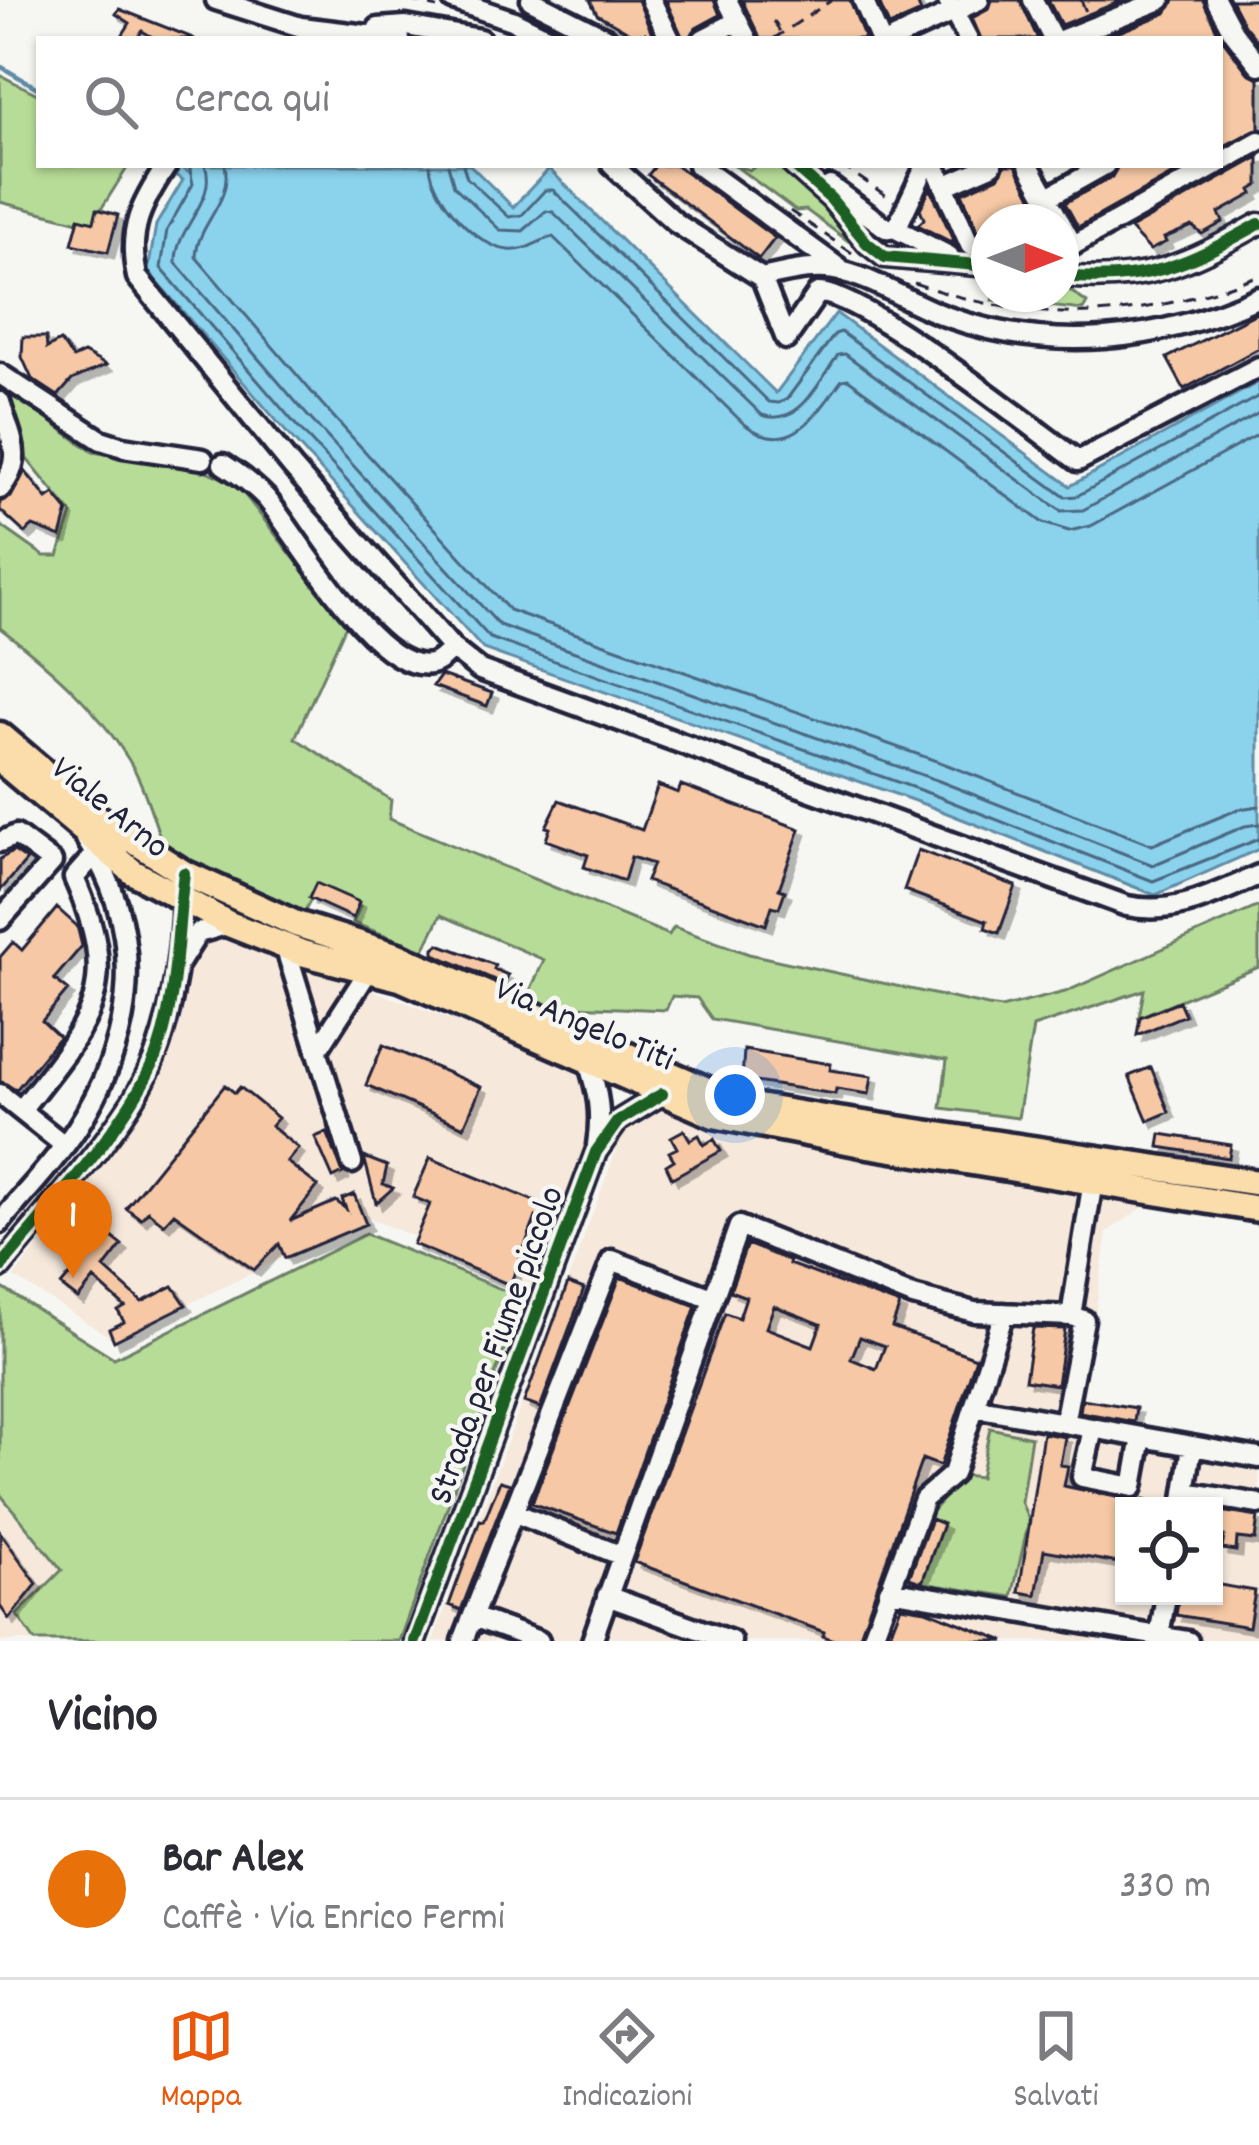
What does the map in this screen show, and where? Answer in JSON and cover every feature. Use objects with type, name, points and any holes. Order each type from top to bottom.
[{"type":"main road","name":"Viale Arno","points":[[0,735],[98,818],[184,873]]},
{"type":"main road","name":"Viale Arno","points":[[4,772],[133,872],[183,901]]},
{"type":"main road","name":"Via Angelo Titi","points":[[184,873],[296,924],[398,956],[714,1094],[752,1106],[1092,1171],[1259,1209]]},
{"type":"main road","name":"Via Angelo Titi","points":[[183,901],[285,946],[400,978],[714,1115],[763,1127],[1092,1171],[1259,1183]]},
{"type":"street","points":[[216,0],[282,31],[376,36]]},
{"type":"street","points":[[453,0],[545,36]]},
{"type":"street","points":[[531,0],[602,36]]},
{"type":"street","points":[[651,0],[669,36]]},
{"type":"street","points":[[727,0],[742,30]]},
{"type":"street","points":[[863,0],[879,36]]},
{"type":"street","points":[[899,36],[950,6],[979,0]]},
{"type":"street","points":[[1034,0],[1052,36]]},
{"type":"street","points":[[1092,28],[1132,6],[1161,0]]},
{"type":"street","points":[[1216,0],[1226,36],[1259,65]]},
{"type":"street","points":[[950,6],[966,36]]},
{"type":"street","points":[[345,32],[406,26],[463,36]]},
{"type":"street","points":[[1223,161],[1259,141]]},
{"type":"street","points":[[615,168],[676,223],[762,278],[786,339],[818,293],[832,292],[892,327],[1078,461],[1259,367]]},
{"type":"street","points":[[702,168],[843,271],[949,318],[1022,335],[1065,339],[1162,332],[1209,320],[1259,297]]},
{"type":"street","points":[[797,168],[886,255],[971,252]]},
{"type":"street","points":[[799,168],[895,231],[971,251]]},
{"type":"street","points":[[886,255],[875,238],[895,231],[925,168]]},
{"type":"street","points":[[936,168],[971,243]]},
{"type":"street","points":[[944,185],[985,168]]},
{"type":"street","points":[[1031,168],[1051,204]]},
{"type":"street","points":[[1048,197],[1101,168]]},
{"type":"street","points":[[1079,242],[1211,168]]},
{"type":"street","points":[[164,170],[140,213],[130,248],[137,277],[293,468],[452,648],[479,670],[1126,907],[1180,909],[1259,875]]},
{"type":"street","points":[[1079,276],[1128,277],[1161,271],[1192,261],[1259,224]]},
{"type":"street","points":[[762,278],[813,269],[843,271]]},
{"type":"street","points":[[0,374],[100,440],[213,461],[246,478],[383,648],[424,665],[437,663],[452,648]]},
{"type":"street","points":[[0,402],[14,472],[0,490]]},
{"type":"street","points":[[0,1223],[64,1145],[105,1080],[123,1020],[127,941],[122,913],[110,874],[81,830]]},
{"type":"street","points":[[0,842],[16,836],[52,862],[0,920]]},
{"type":"street","points":[[21,1110],[82,1032],[96,988],[99,948],[74,878],[96,854]]},
{"type":"street","points":[[0,1268],[132,1102],[155,1058],[175,969],[184,873]]},
{"type":"street","points":[[175,969],[198,933],[229,924]]},
{"type":"street","points":[[285,946],[352,1163]]},
{"type":"street","points":[[317,1051],[369,970]]},
{"type":"street","points":[[588,1062],[602,1117],[596,1152]]},
{"type":"street","points":[[0,1094],[64,1145]]},
{"type":"street","name":"Strada per Fiume piccolo","points":[[415,1641],[596,1152],[617,1121],[662,1094]]},
{"type":"street","points":[[1071,1316],[1092,1171]]},
{"type":"street","points":[[592,1641],[739,1226],[913,1296],[974,1312],[1084,1320],[1064,1424]]},
{"type":"street","points":[[463,1641],[612,1260],[712,1298]]},
{"type":"street","points":[[871,1641],[924,1499],[953,1474],[1004,1313]]},
{"type":"street","points":[[974,1407],[1259,1458]]},
{"type":"street","points":[[1093,1429],[1082,1477],[1133,1487],[1142,1438]]},
{"type":"street","points":[[1184,1497],[1192,1446]]},
{"type":"street","points":[[1223,1502],[1259,1504]]},
{"type":"street","points":[[515,1513],[622,1556]]},
{"type":"street","points":[[890,1591],[1188,1641]]},
{"type":"street","points":[[608,1596],[731,1641]]},
{"type":"street","points":[[1159,1636],[1164,1605]]},
{"type":"street","points":[[473,1617],[538,1641]]},
{"type":"path","points":[[778,36],[832,0]]},
{"type":"path","points":[[1081,0],[1092,28]]},
{"type":"path","points":[[774,21],[781,34]]},
{"type":"path","points":[[845,168],[899,206]]},
{"type":"shaded area","points":[[216,936],[574,1065],[591,1093],[594,1118],[541,1288],[366,1217],[115,1340],[14,1277],[143,1109],[181,1022],[194,953]]},
{"type":"shaded area","points":[[660,1108],[734,1130],[845,1152],[1148,1204],[1107,1232],[1080,1417],[1259,1449],[1259,1641],[433,1641],[625,1127]]},
{"type":"shaded area","points":[[0,1494],[62,1570],[18,1615],[35,1641],[0,1641]]},
{"type":"green space","points":[[0,75],[36,93],[36,168],[127,168],[91,225],[0,202]]},
{"type":"green space","points":[[738,168],[788,170],[827,205],[870,257],[806,210],[796,211]]},
{"type":"green space","points":[[4,388],[93,452],[204,470],[237,485],[346,625],[295,738],[391,800],[389,819],[669,935],[674,927],[749,954],[988,1006],[1001,1008],[1065,992],[1259,906],[1259,967],[1139,1017],[1144,990],[1033,1027],[1018,1118],[941,1108],[947,1060],[712,1019],[697,998],[672,996],[666,1010],[524,1004],[544,960],[441,915],[424,950],[353,923],[360,906],[318,887],[303,914],[164,848],[139,778],[107,728],[56,675],[0,628],[0,525],[44,556],[58,556],[72,514],[17,447]]},
{"type":"green space","points":[[366,1234],[523,1298],[399,1641],[35,1641],[17,1615],[62,1570],[0,1494],[0,1293],[4,1289],[114,1358]]},
{"type":"green space","points":[[990,1428],[1031,1437],[1021,1502],[1029,1520],[1012,1597],[922,1583],[943,1524],[926,1518],[964,1475],[980,1477]]},
{"type":"water","points":[[177,168],[188,172],[191,168],[473,168],[513,207],[549,169],[776,393],[836,313],[1070,486],[1259,382],[1259,849],[1155,895],[929,806],[483,649],[148,271],[156,225],[183,180],[174,174]]},
{"type":"building","points":[[590,0],[638,0],[653,36],[635,36],[597,14]]},
{"type":"building","points":[[666,0],[714,0],[720,15],[696,28],[692,36],[682,36]]},
{"type":"building","points":[[742,0],[850,0],[864,36],[759,36]]},
{"type":"building","points":[[878,0],[916,0],[921,12],[889,26]]},
{"type":"building","points":[[992,0],[1020,0],[1037,36],[980,36],[972,18],[989,9]]},
{"type":"building","points":[[1048,0],[1124,0],[1061,25]]},
{"type":"building","points":[[1174,0],[1203,0],[1217,31],[1208,36],[1109,36],[1166,13]]},
{"type":"building","points":[[1231,0],[1259,0],[1259,43],[1244,25]]},
{"type":"building","points":[[119,9],[188,36],[151,36],[142,31],[139,36],[122,36],[130,23],[116,14]]},
{"type":"building","points":[[1223,40],[1248,73],[1259,78],[1259,128],[1223,146]]},
{"type":"building","points":[[1259,157],[1259,185],[1251,190],[1253,194],[1219,213],[1223,222],[1202,234],[1192,226],[1150,250],[1130,229]]},
{"type":"building","points":[[654,168],[680,168],[775,238],[759,259],[648,175]]},
{"type":"building","points":[[1003,168],[1018,168],[1036,204],[971,204],[971,214],[962,193],[998,177]]},
{"type":"building","points":[[1116,168],[1184,168],[1079,226],[1079,204],[1065,203],[1112,177]]},
{"type":"building","points":[[930,188],[955,244],[918,225],[924,219],[920,209]]},
{"type":"building","points":[[97,209],[118,215],[108,252],[72,244],[79,218],[94,222]]},
{"type":"building","points":[[1259,312],[1259,348],[1184,389],[1167,358]]},
{"type":"building","points":[[23,337],[46,337],[47,348],[60,341],[73,358],[84,353],[106,365],[72,380],[58,396],[32,379],[22,357]]},
{"type":"building","points":[[25,471],[47,499],[54,494],[68,511],[61,537],[33,526],[25,533],[0,510],[0,502],[11,497]]},
{"type":"building","points":[[441,675],[492,693],[487,706],[433,686]]},
{"type":"building","points":[[658,785],[678,793],[681,785],[800,829],[779,889],[785,891],[779,908],[772,906],[766,925],[646,881],[653,864],[631,857],[624,881],[584,867],[588,855],[546,840],[550,828],[546,827],[559,800],[642,830]]},
{"type":"building","points":[[918,850],[1016,886],[999,933],[985,928],[987,921],[904,890]]},
{"type":"building","points":[[14,851],[27,860],[0,891],[0,859]]},
{"type":"building","points":[[316,883],[359,902],[353,918],[309,898]]},
{"type":"building","points":[[57,908],[77,926],[82,946],[54,979],[68,990],[42,1021],[59,1037],[16,1090],[0,1081],[0,957],[13,942],[22,950]]},
{"type":"building","points":[[439,944],[495,965],[494,969],[508,975],[504,984],[434,954]]},
{"type":"building","points":[[1179,1001],[1185,1015],[1137,1035],[1140,1017]]},
{"type":"building","points":[[383,1045],[481,1087],[464,1127],[366,1085]]},
{"type":"building","points":[[744,1050],[872,1076],[869,1094],[836,1089],[835,1094],[742,1080]]},
{"type":"building","points":[[1151,1067],[1169,1112],[1148,1121],[1129,1076]]},
{"type":"building","points":[[225,1085],[235,1093],[240,1087],[278,1118],[271,1126],[298,1148],[287,1162],[318,1186],[290,1221],[336,1201],[346,1209],[342,1199],[354,1194],[366,1224],[285,1258],[279,1244],[254,1270],[174,1213],[164,1224],[148,1211],[141,1219],[126,1208]]},
{"type":"building","points":[[684,1130],[690,1140],[699,1135],[704,1145],[714,1139],[721,1151],[672,1178],[666,1165],[674,1160],[669,1152],[677,1148],[671,1137]]},
{"type":"building","points":[[327,1132],[343,1173],[333,1178],[315,1137]]},
{"type":"building","points":[[1161,1134],[1231,1145],[1229,1158],[1159,1147]]},
{"type":"building","points":[[364,1157],[387,1166],[383,1184],[393,1188],[376,1203]]},
{"type":"building","points":[[430,1158],[551,1208],[546,1221],[536,1217],[510,1285],[413,1244],[430,1204],[413,1197]]},
{"type":"building","points":[[106,1232],[122,1245],[104,1268],[142,1302],[173,1286],[186,1305],[114,1341],[109,1329],[124,1322],[118,1311],[125,1307],[94,1279],[78,1299],[61,1286]]},
{"type":"building","points":[[747,1244],[900,1305],[892,1327],[976,1358],[940,1466],[922,1459],[858,1641],[836,1641],[823,1636],[824,1632],[634,1562],[725,1313],[739,1318],[746,1297],[730,1291]],"holes":[[[774,1306],[821,1324],[813,1346],[766,1328]],[[860,1337],[885,1346],[876,1369],[851,1359]]]},
{"type":"building","points":[[620,1277],[696,1306],[616,1533],[532,1503]]},
{"type":"building","points":[[568,1283],[584,1289],[540,1408],[524,1402]]},
{"type":"building","points":[[1033,1328],[1065,1329],[1057,1385],[1025,1380]]},
{"type":"building","points":[[1082,1399],[1136,1408],[1134,1422],[1080,1412]]},
{"type":"building","points":[[1043,1433],[1065,1437],[1060,1465],[1068,1466],[1064,1486],[1116,1497],[1115,1562],[1044,1550],[1036,1595],[1019,1592]]},
{"type":"building","points":[[500,1481],[510,1484],[461,1610],[449,1605],[480,1520],[484,1521]]},
{"type":"building","points":[[1223,1511],[1258,1517],[1255,1540],[1237,1538],[1236,1551],[1223,1549]]},
{"type":"building","points":[[931,1519],[943,1524],[922,1582],[909,1578]]},
{"type":"building","points":[[0,1532],[37,1584],[9,1619],[0,1606]]},
{"type":"building","points":[[1223,1586],[1255,1591],[1249,1627],[1176,1615],[1178,1605],[1223,1605]]},
{"type":"building","points":[[901,1606],[926,1610],[1005,1641],[887,1641]]},
{"type":"waterway","points":[[0,66],[36,87]]},
{"type":"cycle path","points":[[796,168],[885,257],[971,264]]},
{"type":"cycle path","points":[[1079,277],[1118,277],[1165,268],[1259,224]]},
{"type":"cycle path","points":[[0,1268],[106,1139],[143,1084],[163,1036],[172,990],[184,873]]},
{"type":"cycle path","points":[[415,1641],[596,1152],[618,1121],[662,1094]]},
{"type":"place","name":"Bar Alex","points":[[73,1278]]}]
